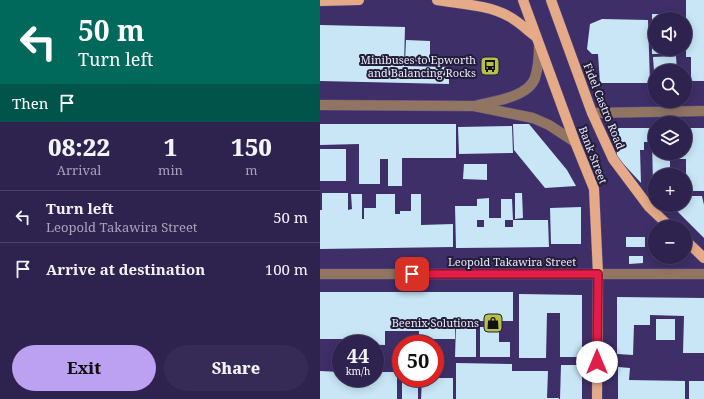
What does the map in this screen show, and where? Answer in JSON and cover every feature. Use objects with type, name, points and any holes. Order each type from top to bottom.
[{"type":"main road","points":[[320,1],[359,0]]},
{"type":"main road","points":[[437,0],[487,8],[500,12],[511,17],[535,36]]},
{"type":"main road","name":"Bank Street","points":[[523,0],[539,47],[594,189],[598,274],[597,399]]},
{"type":"main road","name":"Fidel Castro Road","points":[[551,0],[592,113],[613,159],[649,207],[663,220]]},
{"type":"main road","points":[[692,247],[704,258]]},
{"type":"street","points":[[474,106],[512,97],[523,91],[534,80],[538,65],[539,47]]},
{"type":"street","points":[[320,105],[474,106],[533,118],[550,125],[575,142]]},
{"type":"street","points":[[592,113],[704,111]]},
{"type":"street","name":"Leopold Takawira Street","points":[[320,274],[704,274]]},
{"type":"building","points":[[686,0],[704,0],[704,81],[692,81],[691,57],[686,56],[692,56],[692,12],[686,12]]},
{"type":"building","points":[[602,19],[648,20],[649,64],[648,64],[648,83],[600,83],[598,54],[592,54],[587,49],[590,24]]},
{"type":"building","points":[[320,25],[405,27],[404,66],[449,67],[449,84],[320,81]]},
{"type":"building","points":[[406,40],[430,41],[430,62],[405,61]]},
{"type":"building","points":[[676,56],[677,64],[654,64],[653,57]]},
{"type":"building","points":[[320,124],[456,124],[456,158],[402,158],[402,186],[388,186],[388,159],[380,159],[380,184],[359,184],[359,144],[320,145]]},
{"type":"building","points":[[513,124],[529,124],[567,170],[576,186],[545,188],[514,150]]},
{"type":"building","points":[[512,126],[513,153],[459,154],[458,127]]},
{"type":"building","points":[[618,128],[648,128],[648,142],[644,142],[644,150],[640,150],[641,183],[617,157],[616,133]]},
{"type":"building","points":[[692,128],[704,128],[704,191],[692,191],[692,168],[686,168],[686,160],[692,160]]},
{"type":"building","points":[[320,149],[346,149],[346,181],[320,181]]},
{"type":"building","points":[[652,160],[670,160],[670,168],[653,168]]},
{"type":"building","points":[[464,164],[487,164],[487,180],[463,179]]},
{"type":"building","points":[[322,193],[348,193],[348,210],[352,209],[351,194],[362,194],[362,219],[364,219],[364,208],[376,208],[376,194],[395,194],[395,214],[400,214],[400,211],[411,211],[411,194],[421,194],[421,225],[453,224],[453,247],[320,249],[320,210],[322,210]]},
{"type":"building","points":[[515,193],[522,193],[523,218],[515,219]]},
{"type":"building","points":[[692,196],[702,196],[704,205],[704,238],[692,226],[692,220],[686,220],[678,212],[692,212]]},
{"type":"building","points":[[489,198],[489,218],[501,218],[501,199],[512,199],[513,220],[548,220],[549,247],[456,248],[455,206],[477,206],[477,199]],"holes":[[[477,220],[484,220],[484,227],[477,227]],[[505,220],[513,220],[513,227],[505,227]]]},
{"type":"building","points":[[581,207],[581,244],[551,244],[550,208]]},
{"type":"building","points":[[626,237],[645,237],[645,247],[626,247]]},
{"type":"building","points":[[629,256],[643,256],[643,263],[629,264]]},
{"type":"building","points":[[320,292],[513,292],[513,321],[455,321],[455,339],[444,339],[444,335],[419,335],[419,331],[385,331],[385,345],[384,335],[332,335],[332,339],[320,339]]},
{"type":"building","points":[[519,294],[582,295],[582,357],[560,357],[560,313],[547,313],[546,358],[519,358]]},
{"type":"building","points":[[617,297],[704,298],[704,353],[683,353],[684,316],[650,315],[650,325],[634,325],[633,355],[617,354]]},
{"type":"building","points":[[656,319],[675,319],[675,340],[656,340]]},
{"type":"building","points":[[456,325],[476,325],[476,357],[455,357]]},
{"type":"building","points":[[480,327],[499,327],[499,342],[510,342],[510,357],[480,357]]},
{"type":"building","points":[[456,363],[512,364],[512,371],[548,371],[547,398],[559,399],[456,399]]},
{"type":"building","points":[[561,365],[582,365],[582,399],[560,399]]},
{"type":"building","points":[[618,367],[630,368],[629,380],[685,381],[685,399],[618,399]]},
{"type":"building","points":[[320,371],[332,372],[332,387],[384,387],[384,372],[392,372],[392,387],[397,387],[397,399],[320,399]]},
{"type":"building","points":[[444,378],[453,378],[453,399],[421,399],[422,387],[444,387]]},
{"type":"building","points":[[689,381],[704,381],[704,399],[689,399]]},
{"type":"building","points":[[402,387],[418,387],[418,399],[402,399]]},
{"type":"place","name":"Minibuses to Epworth and Balancing Rocks","points":[[490,66]]},
{"type":"place","name":"Beenix Solutions","points":[[493,323]]},
{"type":"route","points":[[412,274],[598,274],[597,362]]}]
